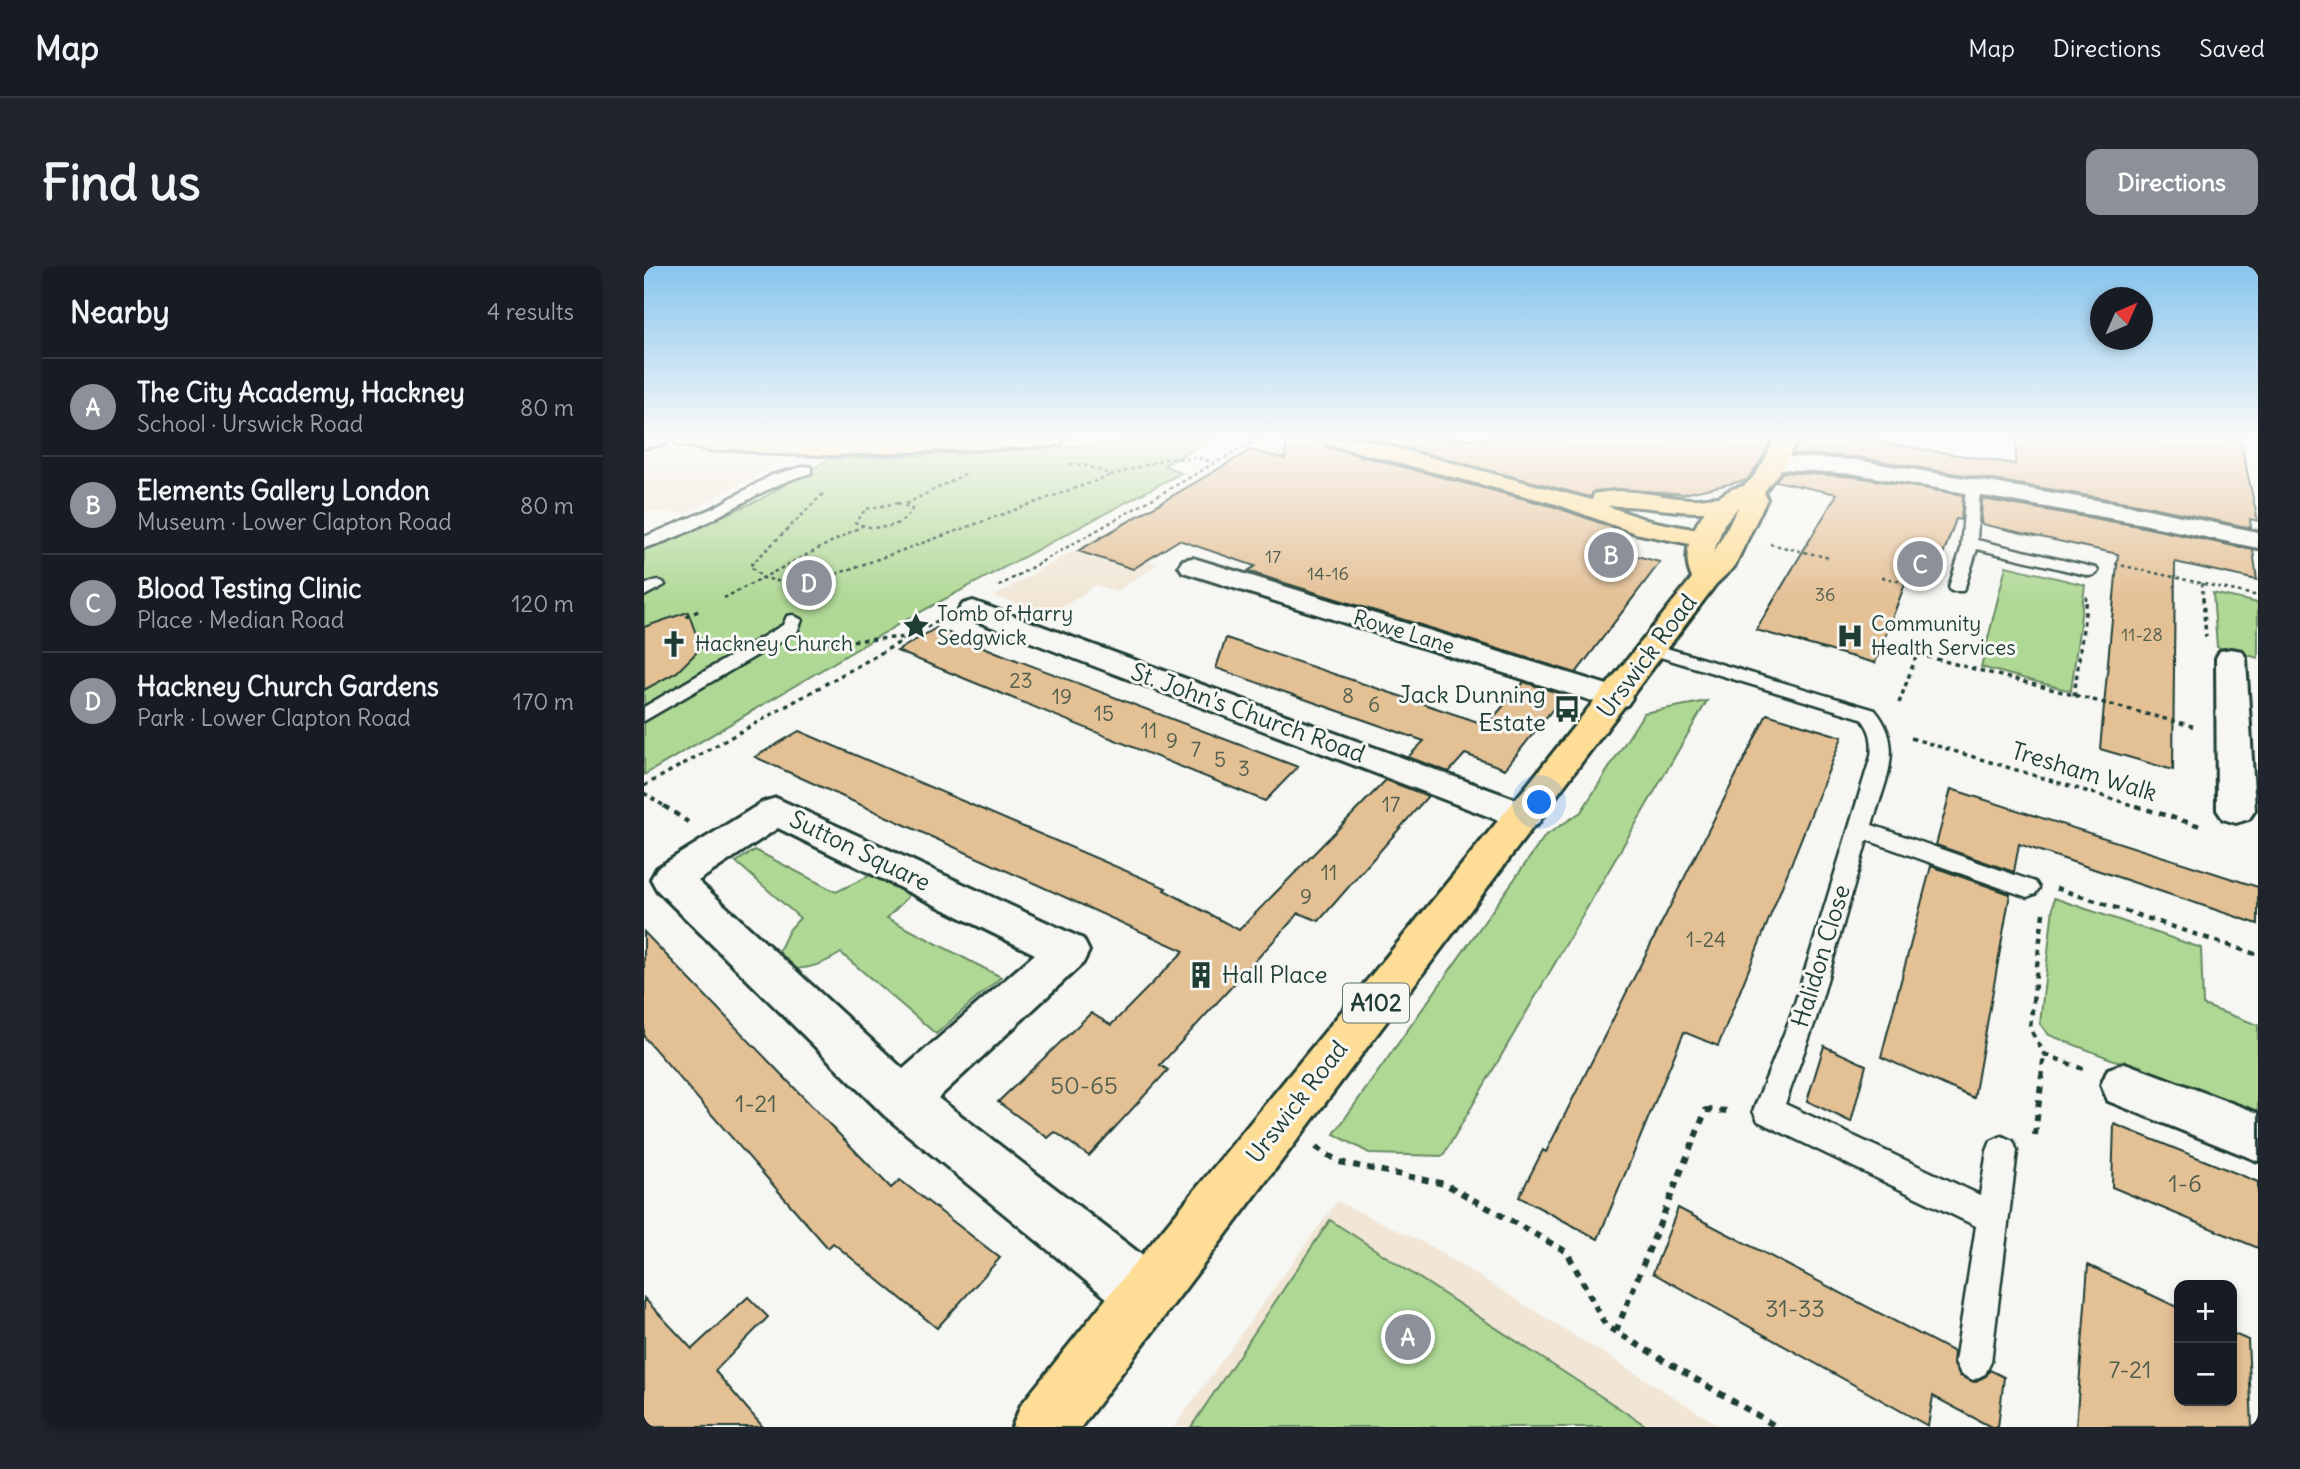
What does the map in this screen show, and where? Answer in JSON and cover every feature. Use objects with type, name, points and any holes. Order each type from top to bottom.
[{"type":"main road","points":[[1547,493],[1574,500],[1644,528],[1714,530],[1743,538]]},
{"type":"main road","points":[[1714,530],[1740,494],[1745,493]]},
{"type":"main road","name":"Urswick Road","points":[[1714,530],[1720,567],[1743,538],[1755,499],[1753,493]]},
{"type":"main road","points":[[1574,500],[1613,498],[1693,506],[1714,530]]},
{"type":"main road","name":"Urswick Road","points":[[1043,1427],[1145,1293],[1524,816],[1653,649],[1714,530]]},
{"type":"street","points":[[2009,493],[2138,515],[2258,540]]},
{"type":"street","name":"Rowe Lane","points":[[1193,566],[1616,698]]},
{"type":"street","name":"St. John's Church Road","points":[[973,610],[1524,816]]},
{"type":"street","points":[[2219,653],[2246,736],[2223,819]]},
{"type":"street","name":"Sutton Square","points":[[902,1100],[1068,951],[776,811],[671,879],[902,1100],[1145,1293]]},
{"type":"street","points":[[2124,1085],[2258,1137]]},
{"type":"lane","points":[[644,542],[718,511],[750,493]]},
{"type":"lane","points":[[1957,587],[1969,549],[1972,493]]},
{"type":"lane","points":[[1968,542],[2090,571]]},
{"type":"lane","points":[[644,715],[791,628],[793,620]]},
{"type":"lane","points":[[1653,649],[1882,709]]},
{"type":"lane","name":"Halidon Close","points":[[1768,1111],[1803,1019],[1860,829],[1883,742],[1878,725],[1882,709]]},
{"type":"lane","points":[[1860,829],[2036,886]]},
{"type":"lane","points":[[1768,1111],[1993,1217]]},
{"type":"lane","points":[[1973,1362],[2002,1151]]},
{"type":"path","points":[[824,493],[750,566],[763,578],[803,586],[1061,493]]},
{"type":"path","points":[[862,526],[855,520],[862,511],[883,504],[906,504],[927,493]]},
{"type":"path","points":[[724,598],[862,526],[879,527],[901,521],[911,513],[912,509],[906,504]]},
{"type":"path","points":[[1743,538],[1830,558]]},
{"type":"path","points":[[2074,696],[2091,559],[2258,596]]},
{"type":"path","points":[[1882,577],[1930,589]]},
{"type":"path","points":[[2202,583],[2219,653]]},
{"type":"path","points":[[686,617],[700,610]]},
{"type":"path","points":[[761,647],[910,637]]},
{"type":"path","points":[[1882,709],[1917,654],[2181,725],[2246,736]]},
{"type":"path","name":"Tresham Walk","points":[[1907,737],[2223,819]]},
{"type":"path","points":[[644,793],[650,797]]},
{"type":"path","points":[[2036,886],[2258,955]]},
{"type":"path","points":[[2002,1151],[2033,1146],[2044,1054],[2031,1028],[2043,907]]},
{"type":"path","points":[[2044,1054],[2124,1085]]},
{"type":"path","points":[[1616,1331],[1706,1110],[1768,1111]]},
{"type":"path","points":[[1313,1145],[1339,1162],[1445,1184],[1567,1252],[1606,1326],[1777,1427]]},
{"type":"shaded area","points":[[644,493],[723,493],[684,514],[644,510]]},
{"type":"shaded area","points":[[1174,493],[1256,493],[1147,560],[1158,564],[1116,592],[1096,585],[1051,615],[994,596]]},
{"type":"shaded area","points":[[1337,1201],[1430,1246],[1722,1427],[1174,1427]]},
{"type":"green space","points":[[771,493],[1143,493],[911,617],[644,775],[644,550]]},
{"type":"green space","points":[[2006,566],[2085,585],[2071,691],[1981,667]]},
{"type":"green space","points":[[2213,593],[2258,603],[2258,658],[2217,647]]},
{"type":"green space","points":[[1707,701],[1443,1156],[1371,1154],[1334,1134],[1545,836],[1581,812],[1644,713]]},
{"type":"green space","points":[[755,850],[836,892],[871,875],[887,872],[907,887],[908,897],[887,918],[1001,977],[936,1034],[841,953],[818,964],[794,969],[777,955],[789,930],[800,918],[736,862]]},
{"type":"green space","points":[[2054,898],[2201,948],[2203,1005],[2258,1025],[2258,1116],[2049,1035],[2040,1024]]},
{"type":"green space","points":[[1330,1220],[1648,1427],[1191,1427]]},
{"type":"building","points":[[1177,493],[1502,493],[1555,507],[1615,528],[1599,546],[1660,562],[1576,673],[1248,571],[1255,566],[1179,540],[1133,569],[1078,551]]},
{"type":"building","points":[[1576,493],[1593,493],[1590,497]]},
{"type":"building","points":[[1833,493],[1963,495],[1961,520],[1956,519],[1935,577],[1910,571],[1875,663],[1756,630],[1837,494]]},
{"type":"building","points":[[2073,493],[2252,493],[2258,521],[2250,519],[2251,528]]},
{"type":"building","points":[[1982,499],[2138,526],[2253,550],[2257,580],[2175,562],[2173,770],[2100,749],[2118,554],[1981,524]]},
{"type":"building","name":"Hackney Church","points":[[688,612],[696,634],[706,643],[677,672],[644,690],[644,627]]},
{"type":"building","points":[[936,628],[1298,767],[1265,801],[897,651]]},
{"type":"building","points":[[1226,638],[1487,725],[1524,682],[1564,695],[1505,769],[1465,754],[1449,772],[1408,757],[1424,741],[1216,668]]},
{"type":"building","points":[[1767,714],[1842,737],[1718,1046],[1684,1032],[1598,1239],[1519,1197],[1543,1150],[1546,1152]]},
{"type":"building","points":[[799,731],[1166,888],[1164,890],[1239,930],[1386,780],[1428,796],[1319,921],[1299,913],[1160,1065],[1168,1070],[1089,1156],[1055,1132],[1048,1138],[998,1102],[1091,1013],[1111,1025],[1184,951],[755,757]]},
{"type":"building","points":[[1951,789],[2258,887],[2258,924],[2019,844],[2014,872],[1936,845]]},
{"type":"building","points":[[1931,866],[2010,894],[1974,1098],[1881,1057]]},
{"type":"building","points":[[644,932],[891,1188],[900,1180],[1000,1258],[937,1328],[833,1243],[828,1248],[644,1037]]},
{"type":"building","points":[[1824,1046],[1866,1065],[1851,1122],[1807,1101]]},
{"type":"building","points":[[2114,1124],[2258,1182],[2258,1248],[2112,1187]]},
{"type":"building","points":[[1678,1208],[1954,1352],[1953,1363],[1960,1376],[1974,1382],[1986,1376],[1990,1370],[2004,1377],[1998,1427],[1991,1427],[1933,1396],[1928,1426],[1653,1273]]},
{"type":"building","points":[[2088,1265],[2174,1306],[2174,1406],[2237,1406],[2237,1335],[2248,1340],[2252,1427],[2076,1427]]},
{"type":"building","points":[[748,1297],[768,1317],[715,1371],[763,1427],[644,1427],[644,1298],[692,1349]]},
{"type":"place","name":"Elements Gallery London","points":[[1611,555]]},
{"type":"place","name":"Blood Testing Clinic","points":[[1920,564]]},
{"type":"place","name":"Hackney Church Gardens","points":[[809,583]]},
{"type":"place","name":"Tomb of Harry Sedgwick","points":[[916,626]]},
{"type":"place","name":"Community Health Services","points":[[1850,636]]},
{"type":"place","name":"Hackney Church","points":[[674,644]]},
{"type":"place","name":"Jack Dunning Estate","points":[[1567,709]]},
{"type":"place","name":"Hall Place","points":[[1201,975]]},
{"type":"place","name":"The City Academy, Hackney","points":[[1408,1337]]}]
